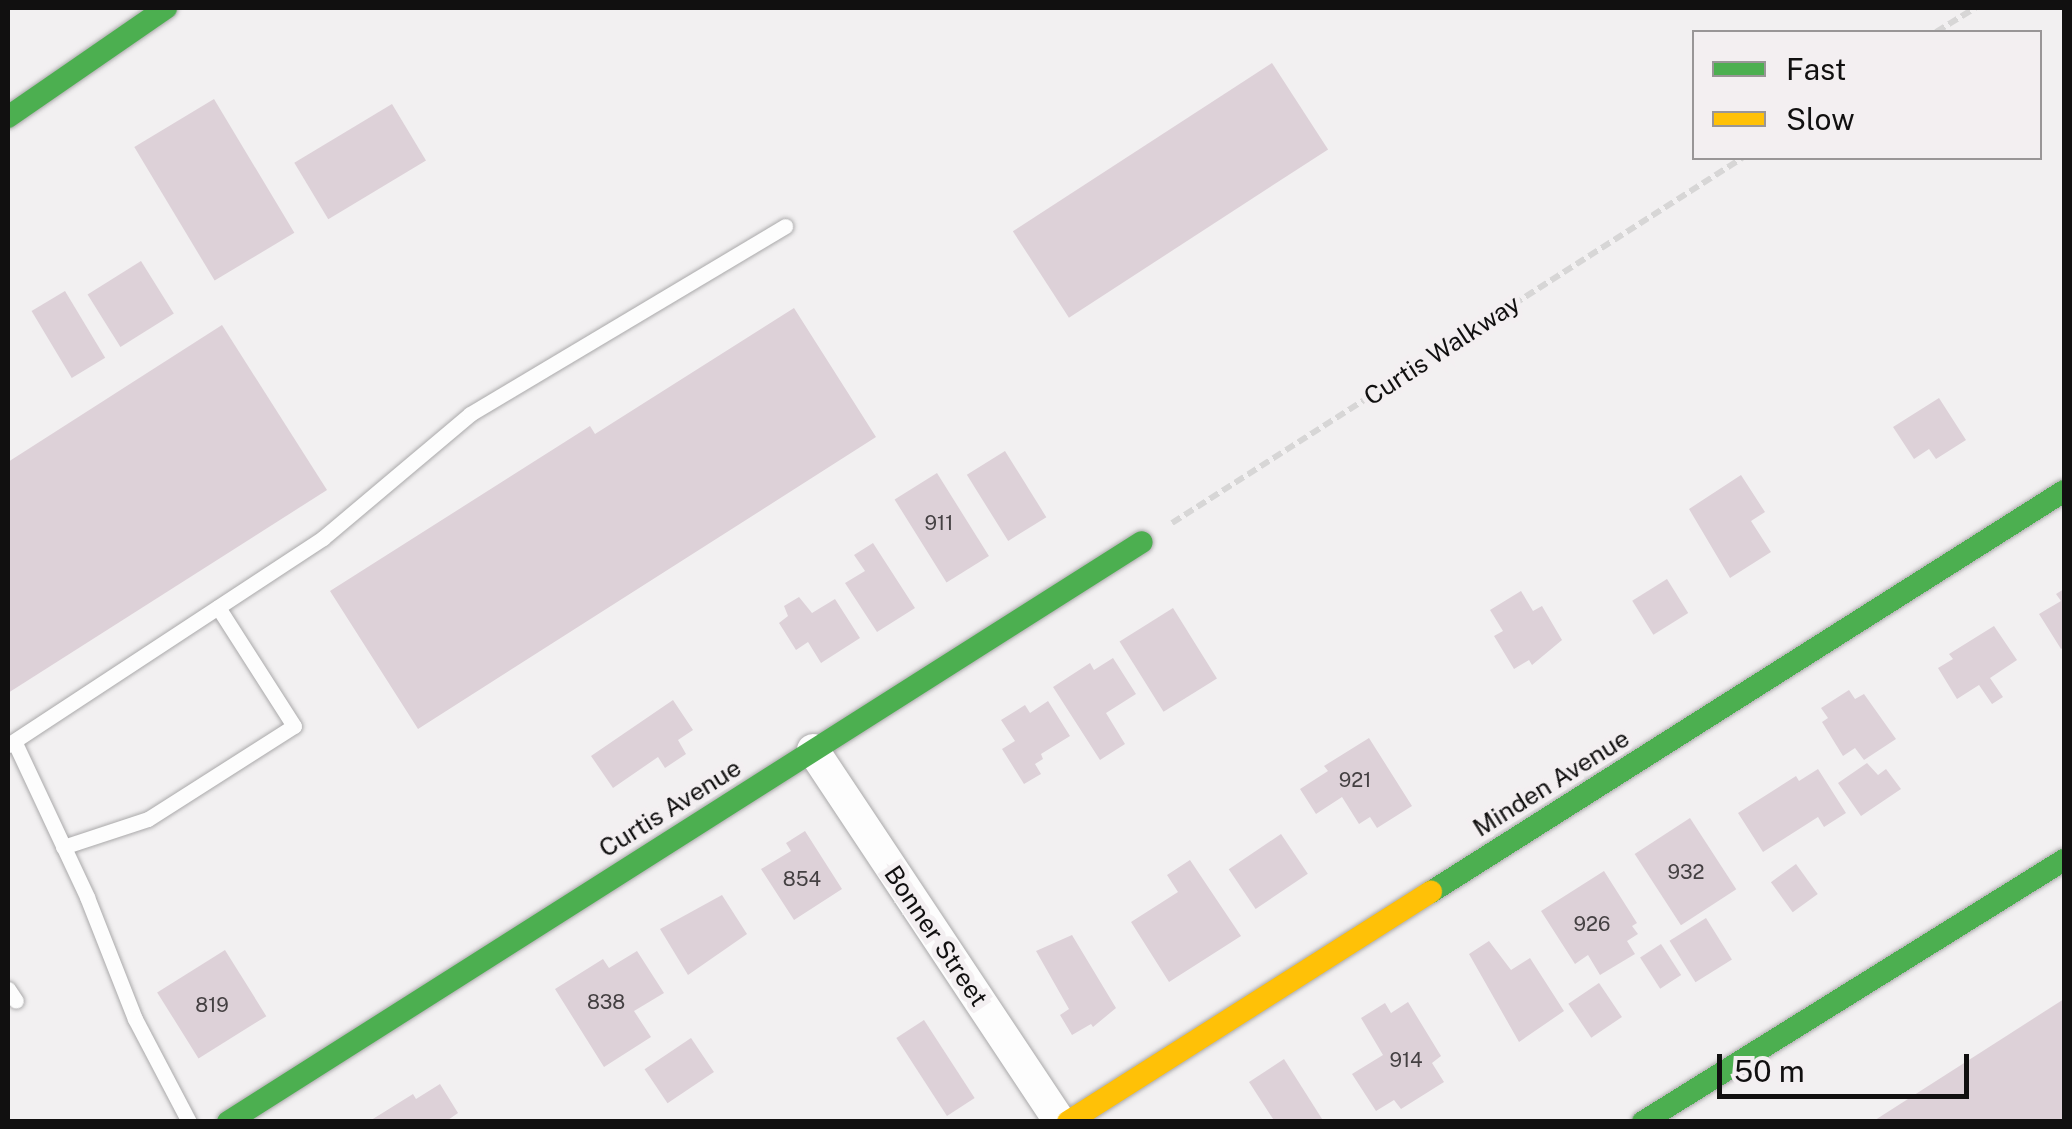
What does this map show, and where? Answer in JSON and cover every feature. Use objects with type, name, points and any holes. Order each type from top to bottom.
[{"type":"street","points":[[8,117],[166,8]]},
{"type":"street","name":"Minden Avenue","points":[[1068,1122],[2064,492]]},
{"type":"street","name":"Curtis Avenue","points":[[228,1122],[1142,542]]},
{"type":"street","name":"Bonner Street","points":[[813,750],[1060,1122]]},
{"type":"street","points":[[1643,1122],[2064,860]]},
{"type":"lane","points":[[189,1122],[135,1019],[63,847],[11,744],[323,538],[470,414],[785,226]]},
{"type":"lane","points":[[63,847],[148,819],[294,726],[218,607]]},
{"type":"path","points":[[1939,30],[1975,8]]},
{"type":"path","name":"Curtis Walkway","points":[[1142,542],[1739,160]]},
{"type":"building","points":[[1272,63],[1328,149],[1069,318],[1013,231]]},
{"type":"building","points":[[214,99],[294,233],[215,281],[134,147]]},
{"type":"building","points":[[392,104],[426,161],[328,219],[294,163]]},
{"type":"building","points":[[141,261],[174,314],[120,347],[88,294]]},
{"type":"building","points":[[65,291],[105,358],[72,378],[32,311]]},
{"type":"building","points":[[794,308],[876,437],[418,729],[330,591],[590,426],[595,434]]},
{"type":"building","points":[[222,325],[327,490],[8,693],[8,462]]},
{"type":"building","points":[[1939,398],[1966,440],[1936,459],[1929,449],[1914,459],[1893,427]]},
{"type":"building","points":[[1005,451],[1046,517],[1008,541],[967,475]]},
{"type":"building","points":[[937,473],[989,556],[947,583],[895,499]]},
{"type":"building","points":[[1741,475],[1765,512],[1751,521],[1771,552],[1730,578],[1689,509]]},
{"type":"building","points":[[873,543],[915,608],[877,632],[845,583],[865,571],[854,555]]},
{"type":"building","points":[[1667,579],[1688,613],[1653,635],[1632,601]]},
{"type":"building","points":[[2064,589],[2061,649],[2039,614],[2061,601],[2056,594]]},
{"type":"building","points":[[1521,591],[1533,611],[1542,606],[1562,640],[1532,665],[1529,660],[1514,669],[1494,636],[1503,631],[1490,610]]},
{"type":"building","points":[[799,597],[812,613],[835,599],[860,638],[821,663],[808,642],[796,650],[779,623],[788,616],[784,606]]},
{"type":"building","points":[[1173,608],[1217,678],[1164,712],[1120,641]]},
{"type":"building","points":[[1994,626],[2017,660],[1990,678],[2003,697],[1992,704],[1979,685],[1957,699],[1938,668],[1953,659],[1949,654]]},
{"type":"building","points":[[1113,658],[1136,694],[1106,713],[1125,744],[1100,760],[1053,687],[1090,663],[1094,670]]},
{"type":"building","points":[[1849,690],[1855,699],[1864,694],[1896,739],[1864,760],[1855,748],[1843,756],[1822,722],[1828,718],[1821,708]]},
{"type":"building","points":[[673,700],[693,730],[678,740],[686,754],[665,768],[658,757],[613,788],[591,756]]},
{"type":"building","points":[[1048,701],[1070,736],[1041,754],[1043,759],[1035,764],[1041,774],[1024,784],[1002,749],[1015,741],[1001,720],[1025,705],[1030,713]]},
{"type":"building","points":[[1369,738],[1412,806],[1377,828],[1370,817],[1359,824],[1342,797],[1316,814],[1300,789],[1328,771],[1324,766]]},
{"type":"building","points":[[1867,763],[1878,775],[1886,769],[1901,789],[1861,816],[1838,783]]},
{"type":"building","points":[[1818,769],[1846,813],[1824,827],[1818,817],[1763,852],[1738,813],[1796,776],[1799,781]]},
{"type":"building","points":[[1690,818],[1736,889],[1681,925],[1635,854]]},
{"type":"building","points":[[805,831],[842,889],[794,920],[761,869],[791,851],[786,843]]},
{"type":"building","points":[[1281,834],[1308,874],[1256,909],[1229,869]]},
{"type":"building","points":[[1190,860],[1241,936],[1169,982],[1131,922],[1178,892],[1167,875]]},
{"type":"building","points":[[1796,864],[1818,894],[1793,912],[1771,882]]},
{"type":"building","points":[[1604,871],[1637,923],[1632,926],[1638,934],[1627,941],[1635,954],[1600,975],[1588,955],[1575,964],[1541,911]]},
{"type":"building","points":[[722,895],[747,934],[688,975],[660,929]]},
{"type":"building","points":[[1706,918],[1732,960],[1695,982],[1670,941]]},
{"type":"building","points":[[1072,935],[1116,1008],[1093,1027],[1091,1024],[1072,1035],[1060,1015],[1069,1009],[1036,951]]},
{"type":"building","points":[[1489,941],[1511,970],[1530,958],[1564,1011],[1519,1042],[1469,954]]},
{"type":"building","points":[[1661,944],[1681,975],[1660,989],[1640,958]]},
{"type":"building","points":[[225,950],[266,1016],[198,1059],[157,992]]},
{"type":"building","points":[[637,951],[664,993],[634,1011],[651,1037],[604,1067],[555,989],[603,959],[609,968]]},
{"type":"building","points":[[1599,983],[1622,1017],[1591,1038],[1568,1004]]},
{"type":"building","points":[[2064,999],[2064,1122],[1872,1122]]},
{"type":"building","points":[[1408,1002],[1441,1056],[1432,1063],[1444,1082],[1401,1109],[1394,1100],[1376,1111],[1352,1074],[1383,1055],[1361,1018],[1385,1003],[1391,1013]]},
{"type":"building","points":[[924,1020],[975,1098],[947,1116],[896,1038]]},
{"type":"building","points":[[691,1038],[714,1072],[668,1103],[645,1069]]},
{"type":"building","points":[[1284,1059],[1324,1122],[1275,1122],[1249,1082]]},
{"type":"building","points":[[440,1084],[458,1113],[445,1122],[368,1122],[413,1094],[416,1099]]},
{"type":"traffic: fast","points":[[8,117],[166,8]]},
{"type":"traffic: fast","points":[[1431,892],[2064,491]]},
{"type":"traffic: fast","points":[[228,1122],[1142,542]]},
{"type":"traffic: fast","points":[[1643,1122],[2064,860]]},
{"type":"traffic: slow","points":[[1068,1122],[1431,892]]}]
